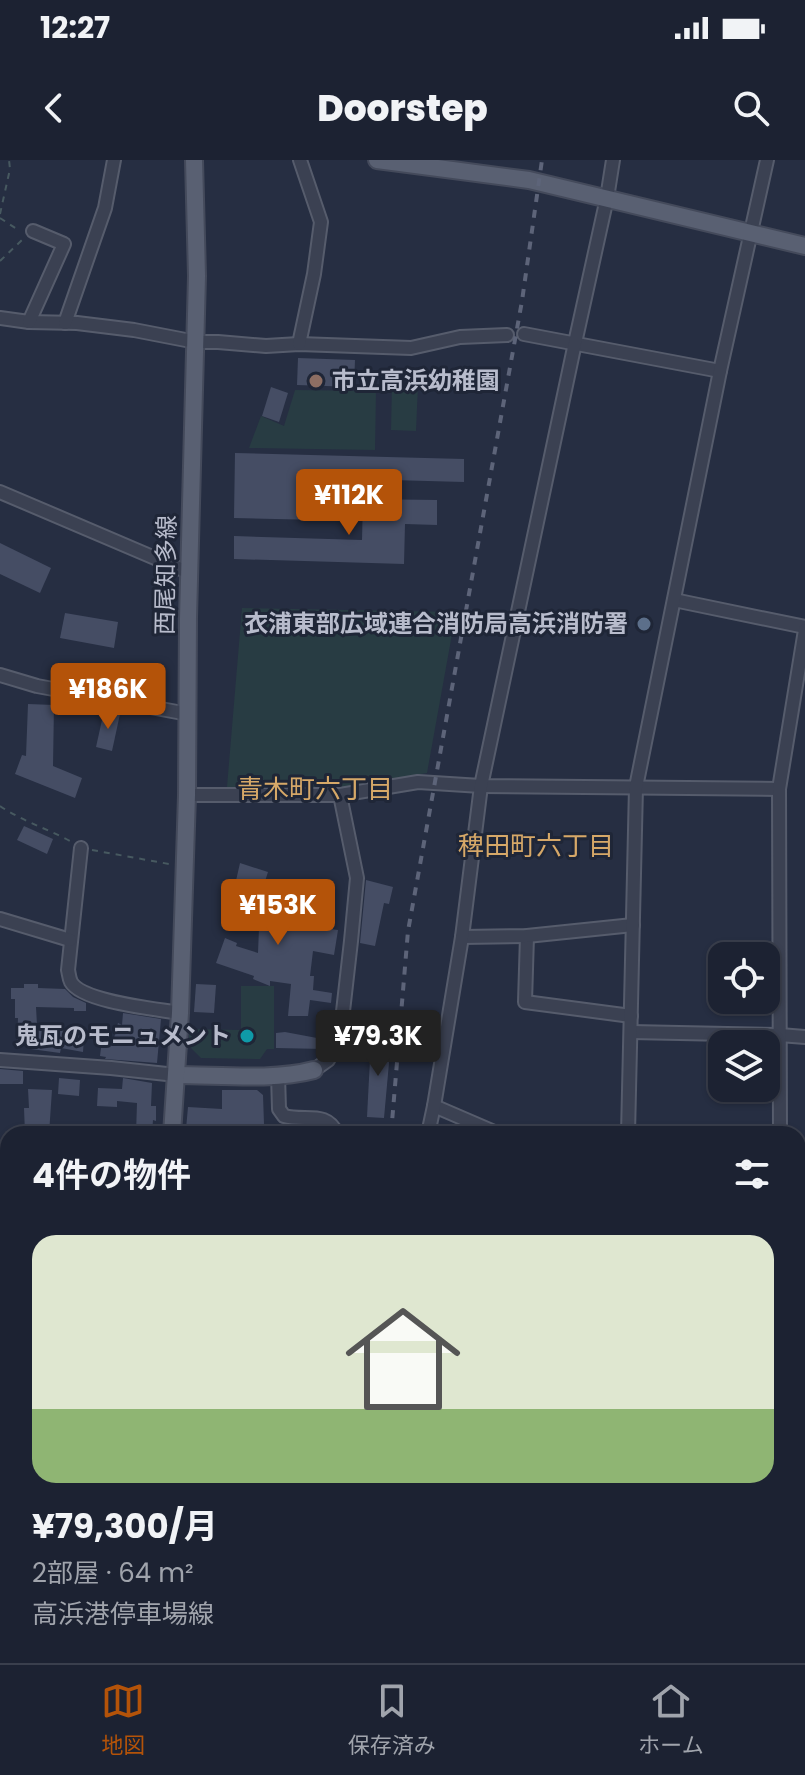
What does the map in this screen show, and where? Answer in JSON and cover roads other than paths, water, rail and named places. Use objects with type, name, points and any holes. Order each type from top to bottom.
[{"type":"main road","name":"西尾知多線","points":[[173,1126],[180,1013],[187,795],[188,618],[197,276],[194,160]]},
{"type":"main road","points":[[377,160],[529,180],[805,246]]},
{"type":"main road","points":[[176,1075],[278,1075],[314,1070]]},
{"type":"street","points":[[65,323],[105,208],[114,160]]},
{"type":"street","points":[[299,344],[321,222],[300,160]]},
{"type":"street","points":[[430,1126],[462,937],[481,786],[613,160]]},
{"type":"street","points":[[628,1126],[636,787],[720,371],[767,160]]},
{"type":"street","points":[[29,322],[64,244],[33,231]]},
{"type":"street","points":[[0,318],[134,330],[196,342],[266,346],[299,344],[411,348],[460,337],[507,335]]},
{"type":"street","points":[[524,334],[720,371]]},
{"type":"street","points":[[0,492],[190,573]]},
{"type":"street","points":[[674,600],[805,628],[779,789],[780,1030]]},
{"type":"street","points":[[0,675],[37,686],[188,714]]},
{"type":"street","points":[[187,795],[340,795],[418,782],[481,786],[779,789]]},
{"type":"street","points":[[314,1070],[328,1060],[341,1029],[357,878],[340,795]]},
{"type":"street","points":[[81,848],[68,970],[72,983],[83,993],[100,1000],[180,1013]]},
{"type":"street","points":[[0,919],[70,940]]},
{"type":"street","points":[[462,937],[527,936],[633,925]]},
{"type":"street","points":[[527,936],[525,1002],[631,1016]]},
{"type":"street","points":[[631,1032],[708,1034]]},
{"type":"street","points":[[780,1035],[805,1037]]},
{"type":"street","points":[[0,1060],[176,1075]]},
{"type":"street","points":[[278,1075],[279,1109],[284,1116],[323,1119],[334,1126]]},
{"type":"street","points":[[780,1102],[780,1126]]},
{"type":"street","points":[[434,1106],[480,1126]]},
{"type":"railway","points":[[392,1126],[408,931],[522,301],[542,160]]},
{"type":"place","name":"市立高浜幼稚園","points":[[316,381]]},
{"type":"place","name":"衣浦東部広域連合消防局高浜消防署","points":[[644,624]]},
{"type":"place","name":"鬼瓦のモニュメント","points":[[247,1036]]},
{"type":"district","name":"青木町六丁目","points":[[315,789]]},
{"type":"district","name":"稗田町六丁目","points":[[536,846]]}]
